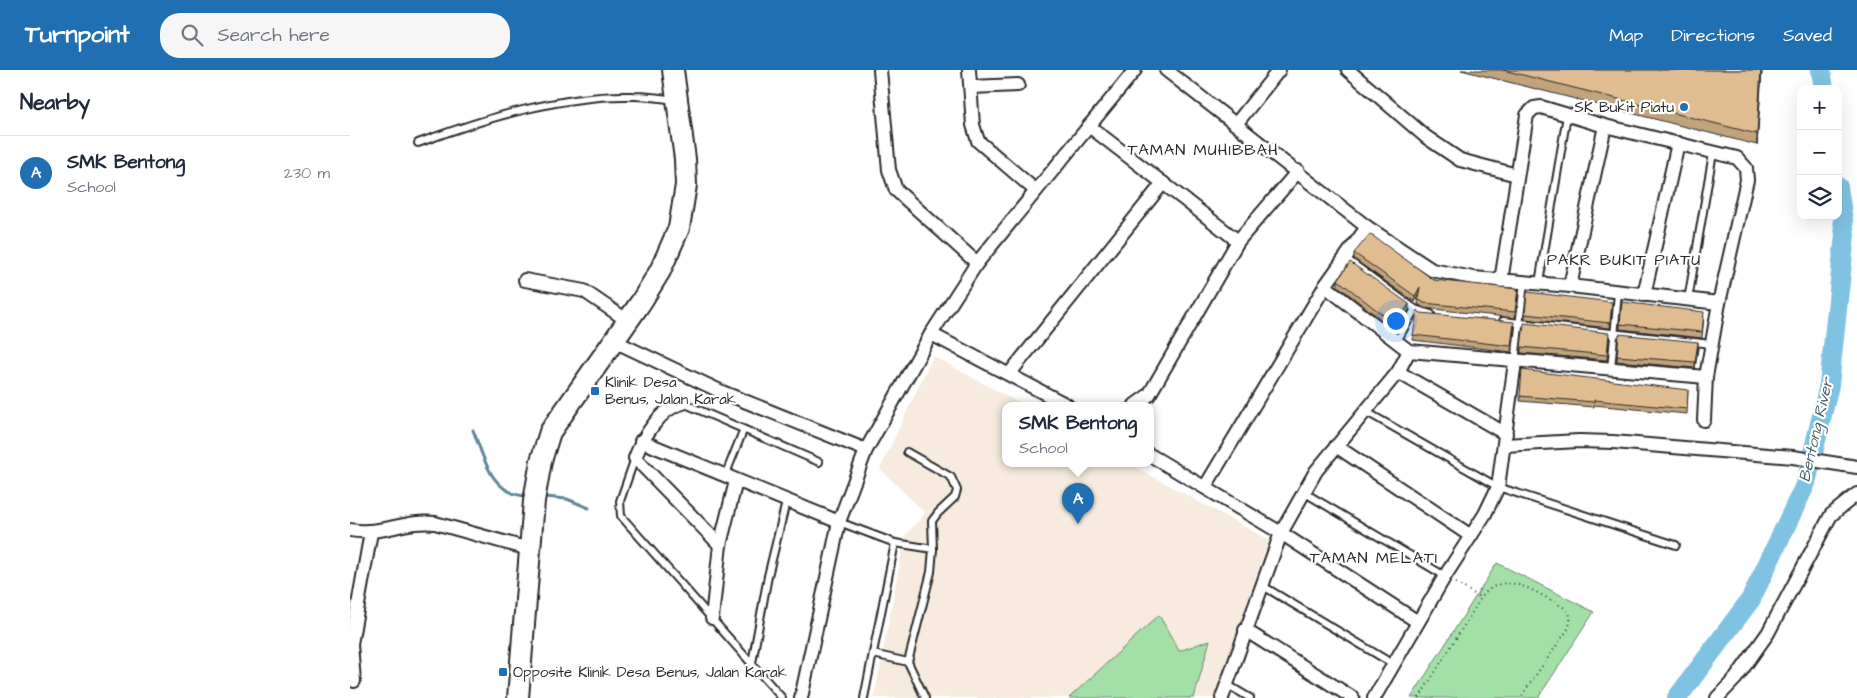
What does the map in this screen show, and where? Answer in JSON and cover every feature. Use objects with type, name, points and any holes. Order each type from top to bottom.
[{"type":"main road","points":[[518,698],[529,549],[540,462],[550,432],[628,321],[660,271],[679,228],[686,184],[678,100],[673,70]]},
{"type":"street","points":[[880,70],[889,170],[896,190],[977,263]]},
{"type":"street","points":[[969,70],[973,125],[978,141],[1035,190]]},
{"type":"street","points":[[801,698],[839,522],[866,450],[931,334],[977,263],[1135,70]]},
{"type":"street","points":[[1166,70],[1298,171],[1367,227],[1432,270],[1457,276],[1570,286],[1644,296],[1719,303]]},
{"type":"street","points":[[1236,124],[1279,70]]},
{"type":"street","points":[[1348,70],[1444,151],[1460,160],[1517,175]]},
{"type":"street","points":[[970,87],[1018,84]]},
{"type":"street","points":[[1501,281],[1527,115],[1534,108],[1541,107],[1605,126],[1737,158],[1744,163],[1748,174],[1719,303],[1706,377],[1704,420]]},
{"type":"street","points":[[1088,126],[1238,241]]},
{"type":"street","points":[[1570,286],[1605,126]]},
{"type":"street","points":[[1644,296],[1678,143]]},
{"type":"street","points":[[1139,402],[1149,395],[1238,241],[1298,171]]},
{"type":"street","points":[[1010,374],[1163,184]]},
{"type":"street","points":[[1205,487],[1325,286],[1367,227]]},
{"type":"street","points":[[525,280],[584,291],[628,321]]},
{"type":"street","points":[[1325,286],[1409,351],[1515,362],[1706,377]]},
{"type":"street","points":[[931,334],[1061,402]]},
{"type":"street","points":[[614,340],[722,392],[866,450]]},
{"type":"street","points":[[1222,698],[1281,533],[1316,471],[1398,372],[1409,351]]},
{"type":"street","points":[[1374,698],[1445,576],[1485,514],[1498,487],[1515,362]]},
{"type":"street","points":[[1398,372],[1505,439],[1613,442],[1793,457],[1851,466]]},
{"type":"street","points":[[682,403],[669,409],[641,441],[635,458],[720,545]]},
{"type":"street","points":[[641,441],[786,502],[839,522]]},
{"type":"street","points":[[1336,446],[1471,536]]},
{"type":"street","points":[[1154,457],[1281,533],[1418,622]]},
{"type":"street","points":[[712,618],[730,478]]},
{"type":"street","points":[[1717,698],[1736,678],[1768,633],[1831,515],[1857,494]]},
{"type":"street","points":[[350,530],[371,532],[419,521],[435,522],[529,549]]},
{"type":"street","points":[[354,681],[350,644],[354,598],[371,532]]},
{"type":"street","points":[[1245,630],[1353,698]]},
{"type":"lane","points":[[418,143],[488,120],[570,100],[633,96],[678,100]]},
{"type":"lane","points":[[1539,283],[1568,115]]},
{"type":"lane","points":[[1688,300],[1713,153]]},
{"type":"lane","points":[[1345,258],[1415,309],[1436,315]]},
{"type":"lane","points":[[1515,362],[1524,282]]},
{"type":"lane","points":[[1611,369],[1618,293]]},
{"type":"lane","points":[[1397,341],[1415,309]]},
{"type":"lane","points":[[1492,320],[1712,344]]},
{"type":"lane","points":[[682,403],[818,462]]},
{"type":"lane","points":[[1365,411],[1498,487],[1676,545]]},
{"type":"lane","points":[[730,478],[743,431]]},
{"type":"lane","points":[[907,452],[951,478],[956,490],[956,497],[932,521],[933,549],[931,572],[908,662],[925,698]]},
{"type":"lane","points":[[635,458],[620,500],[621,516],[782,698]]},
{"type":"lane","points":[[1305,493],[1445,576]]},
{"type":"lane","points":[[752,663],[768,576],[786,502]]},
{"type":"lane","points":[[839,522],[896,543],[933,549]]},
{"type":"lane","points":[[864,698],[896,543]]},
{"type":"lane","points":[[1263,586],[1393,664]]},
{"type":"lane","points":[[873,654],[908,662]]},
{"type":"lane","points":[[1228,685],[1250,698]]},
{"type":"path","points":[[1445,576],[1481,598]]},
{"type":"path","points":[[1419,698],[1481,598],[1493,586],[1501,582],[1511,582],[1565,608],[1571,620],[1568,629],[1520,698]]},
{"type":"shaded area","points":[[933,356],[1017,402],[1002,402],[1002,467],[1135,467],[1269,540],[1214,698],[874,698],[905,536],[925,513],[880,469]]},
{"type":"green space","points":[[1497,563],[1594,612],[1538,698],[1411,698]]},
{"type":"green space","points":[[1159,615],[1179,651],[1210,640],[1194,698],[1069,698]]},
{"type":"building","name":"SK Bukit Piatu","points":[[1503,70],[1761,70],[1757,134]]},
{"type":"building","points":[[1370,234],[1434,280],[1518,289],[1515,312],[1424,303],[1418,299],[1420,287],[1415,296],[1354,253]]},
{"type":"building","points":[[1350,262],[1409,304],[1396,325],[1338,280]]},
{"type":"building","points":[[1527,292],[1612,302],[1610,323],[1525,314]]},
{"type":"building","points":[[1622,302],[1704,312],[1702,332],[1620,324]]},
{"type":"building","points":[[1417,310],[1421,313],[1514,322],[1511,346],[1413,335]]},
{"type":"building","points":[[1524,323],[1609,333],[1607,355],[1521,347]]},
{"type":"building","points":[[1619,334],[1698,342],[1695,362],[1617,356]]},
{"type":"building","points":[[1522,370],[1688,390],[1687,409],[1594,400],[1594,402],[1520,396]]},
{"type":"waterway","name":"Bentong River","points":[[1821,70],[1823,85]]},
{"type":"waterway","name":"Bentong River","points":[[1677,698],[1751,599],[1806,483],[1829,385],[1845,234],[1842,214]]},
{"type":"waterway","points":[[473,430],[485,462],[497,481],[513,493],[525,496]]},
{"type":"waterway","points":[[545,497],[567,499],[589,508]]},
{"type":"place","name":"SK Bukit Piatu","points":[[1684,107]]},
{"type":"place","name":"Klinik Desa Benus, Jalan Karak","points":[[595,391]]},
{"type":"place","name":"SMK Bentong","points":[[1078,524]]},
{"type":"place","name":"Opposite Klinik Desa Benus, Jalan Karak","points":[[503,672]]},
{"type":"district","name":"TAMAN MUHIBBAH","points":[[1203,150]]},
{"type":"district","name":"PAKR BUKIT PIATU","points":[[1624,260]]},
{"type":"district","name":"TAMAN MELATI","points":[[1374,558]]}]
